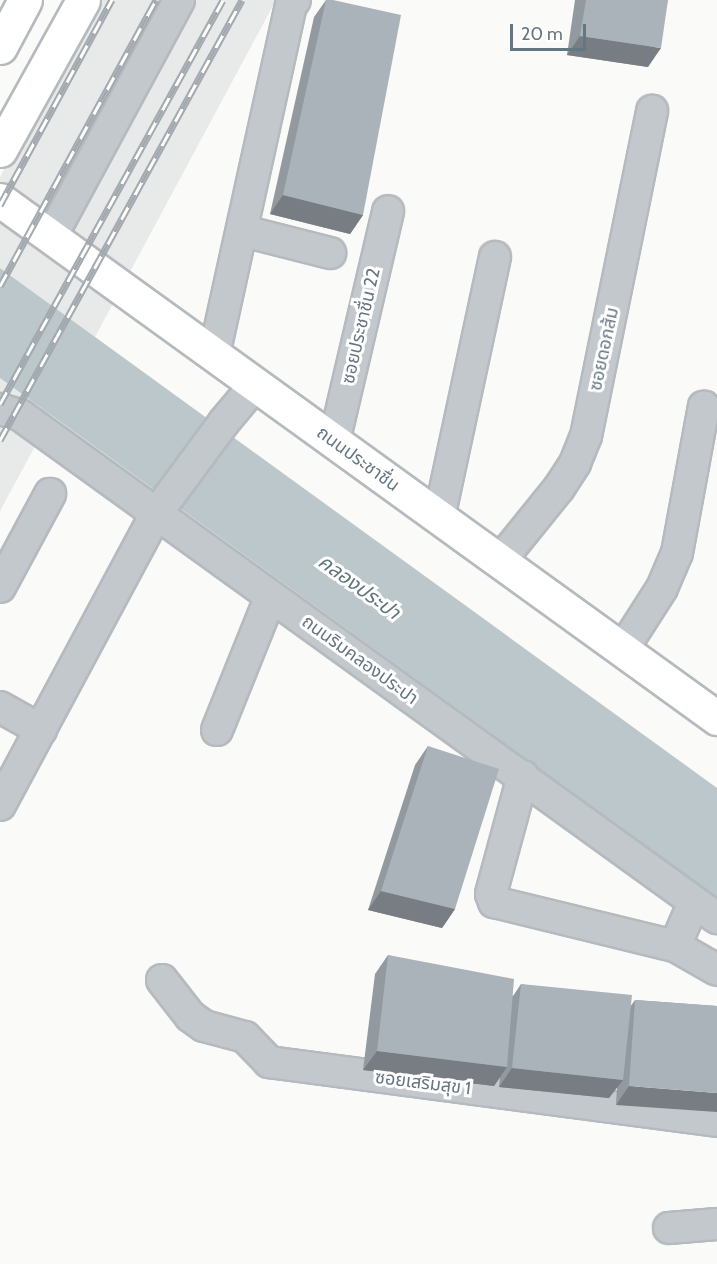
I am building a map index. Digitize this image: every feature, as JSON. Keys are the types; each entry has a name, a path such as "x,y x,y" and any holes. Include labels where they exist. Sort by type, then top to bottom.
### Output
{"main road":[{"path":"0,47 26,0"},
{"path":"0,150 83,0"},
{"name":"ถนนประชาชื่น","path":"0,200 623,650 713,707"}],"street":[{"path":"0,13 7,0"},
{"path":"51,237 179,0"},
{"path":"214,355 291,6 295,0"},
{"name":"ซอยดอกส้ม","path":"500,561 560,488 575,464 586,436 652,111"},
{"name":"ซอยประชาชื่น 22","path":"334,442 388,211"},
{"path":"243,231 330,253"},
{"path":"440,518 495,257"},
{"path":"0,805 160,507 255,385"},
{"path":"623,650 662,588 677,553 704,406"},
{"name":"ถนนริมคลองประปา","path":"0,409 20,415 160,507 271,596 523,776 705,910"},
{"path":"0,587 50,494"},
{"path":"217,730 271,596"},
{"path":"0,707 41,730"},
{"path":"523,776 490,894 494,902 675,946 717,970"},
{"path":"675,946 705,910"},
{"name":"ซอยเสริมสุข 1","path":"162,980 190,1016 204,1026 245,1036 269,1062 717,1121"},
{"path":"669,1228 717,1224"}],"shaded area":[{"path":"96,0 276,0 95,337 0,268 0,177"},
{"path":"0,378 52,415 0,511"}],"water":[{"name":"คลองประปา","path":"0,268 717,788 717,897 0,378"}],"building":[{"path":"326,0 401,15 363,215 283,195"},
{"path":"586,0 668,0 661,48 580,36"},
{"path":"428,746 499,769 455,909 381,891"},
{"path":"388,955 514,979 507,1067 377,1051"},
{"path":"521,984 632,995 623,1080 512,1068"},
{"path":"635,1000 717,1006 717,1093 629,1086"}],"railway":[{"path":"0,205 112,0"},
{"path":"0,286 156,0"},
{"path":"0,404 223,0"},
{"path":"0,440 242,0"}]}
